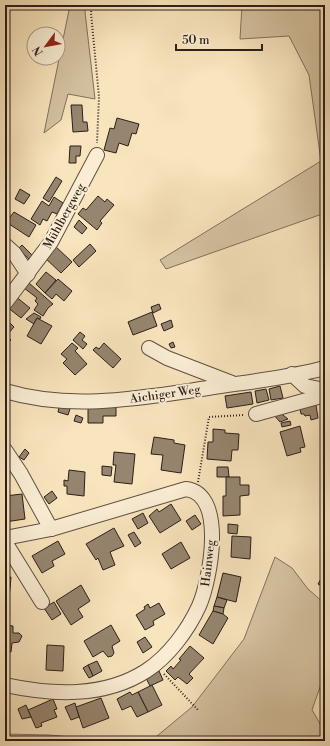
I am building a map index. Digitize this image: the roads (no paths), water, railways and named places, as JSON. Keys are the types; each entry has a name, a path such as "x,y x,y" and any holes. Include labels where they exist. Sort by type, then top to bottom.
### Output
{"street":[{"name":"Mühlbergweg","path":"5,303 51,242 96,155"},
{"path":"5,245 28,274"},
{"path":"149,348 181,364 235,384"},
{"name":"Aichiger Weg","path":"5,391 29,398 76,401 122,400 235,384 292,374 321,371"},
{"path":"292,374 305,386 325,390"},
{"path":"256,414 325,395"},
{"path":"5,450 21,474 51,530 5,538"},
{"name":"Hainweg","path":"5,685 52,693 82,692 104,688 134,678 155,664 168,652 191,620 205,590 212,547 212,528 208,509 195,490 186,489 51,530"},
{"path":"5,542 42,602"}]}
